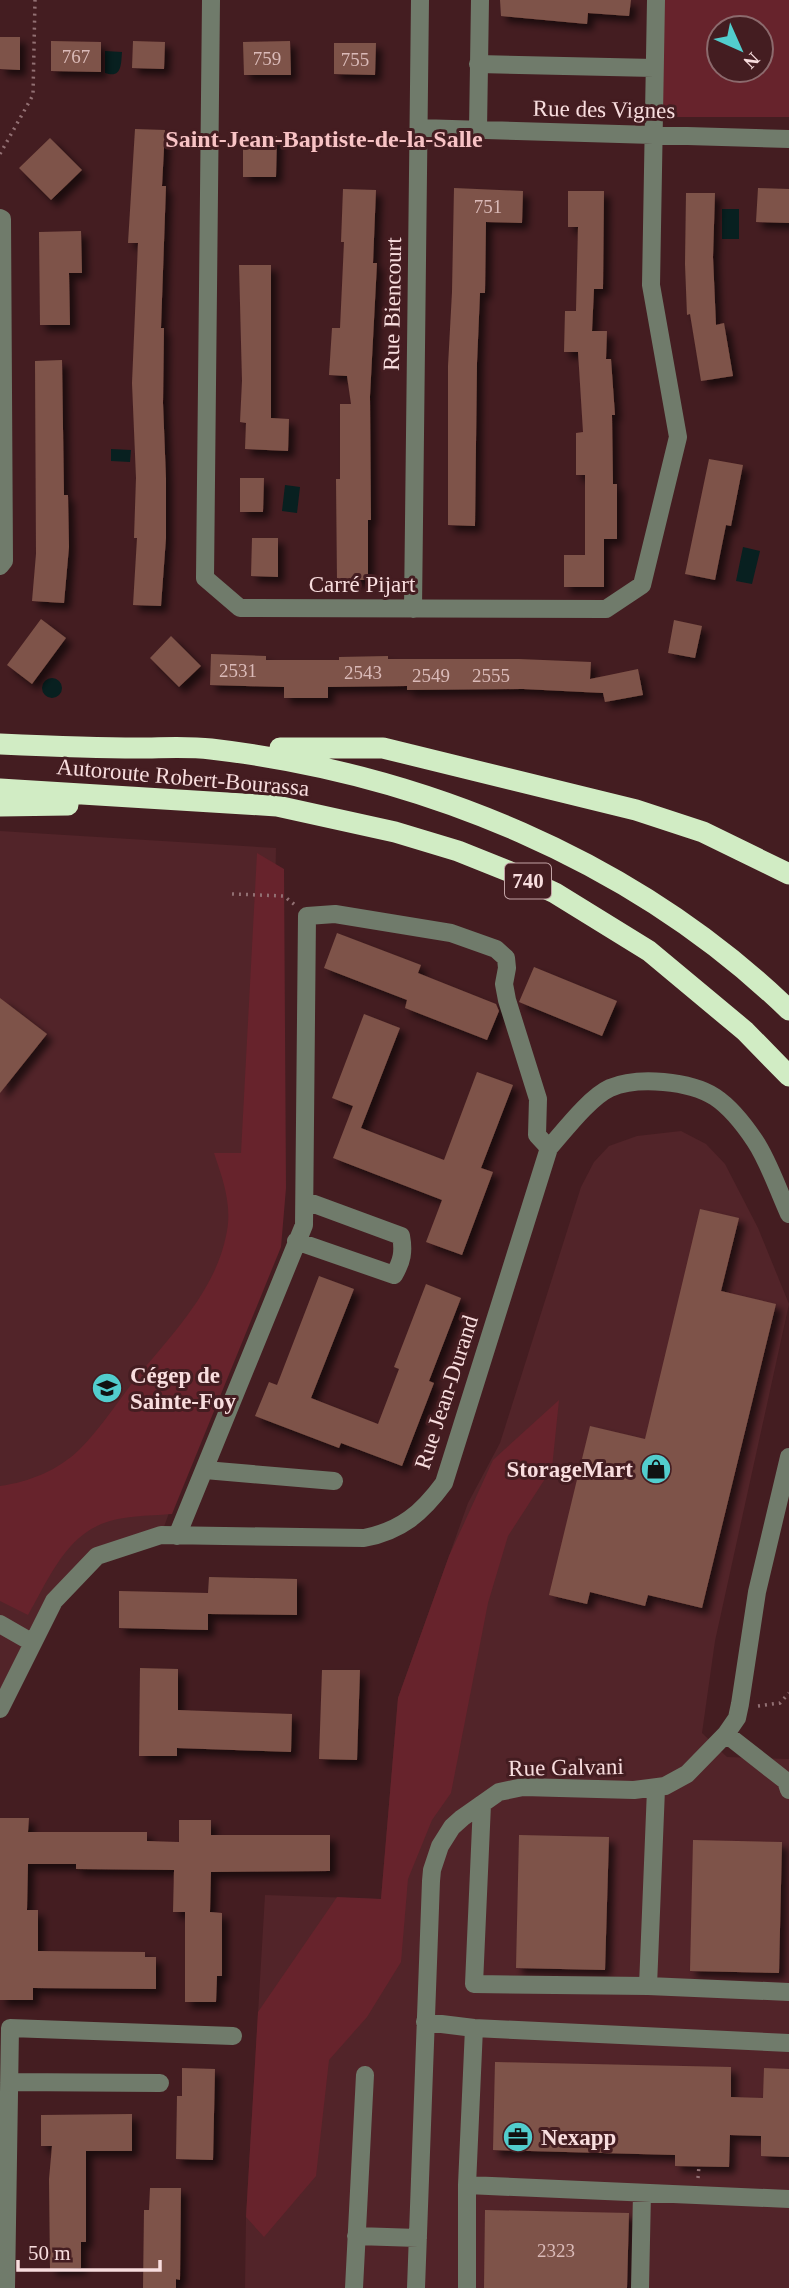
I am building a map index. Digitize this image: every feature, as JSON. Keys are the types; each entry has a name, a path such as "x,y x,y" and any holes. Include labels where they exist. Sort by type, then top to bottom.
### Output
{"highway":[{"name":"Autoroute Robert-Bourassa","path":"0,744 208,748 285,759 351,773 463,810 529,835 589,864 669,914 723,953 789,1010"},
{"path":"208,748 383,748 671,820 724,841 788,873"},
{"name":"Autoroute Robert-Bourassa","path":"0,789 277,806 395,832 458,851 555,893 649,950 745,1031 789,1076"},
{"path":"0,806 95,803 161,797"}],"street":[{"name":"Carré Pijart","path":"211,0 205,578 240,608 606,610 642,585 678,437 651,285 656,0"},
{"name":"Rue Biencourt","path":"413,609 420,0"},
{"path":"478,130 480,0"},
{"path":"478,64 653,68"},
{"name":"Rue des Vignes","path":"419,128 789,139"},
{"path":"0,218 4,561 0,566"},
{"path":"177,1536 304,1225 307,916 335,914 451,933 496,949 506,958 504,984 507,1000 538,1099 537,1135 549,1148"},
{"name":"Rue Jean-Durand","path":"0,1709 54,1601 97,1556 161,1535 364,1538 384,1534 427,1507 444,1483 549,1148 578,1114 610,1088 646,1081 681,1084 715,1097 741,1122 757,1143 789,1214"},
{"path":"296,1241 394,1275 401,1262 401,1236 306,1200"},
{"name":"Rue Galvani","path":"416,2288 432,1870 440,1846 452,1827 499,1792 523,1787 656,1788 673,1783 687,1774 726,1734 737,1718 757,1592 789,1457"},
{"path":"205,1470 334,1481"},
{"path":"0,1624 33,1643"},
{"path":"726,1734 786,1781 789,1790"},
{"path":"648,1986 656,1788"},
{"path":"482,1804 474,1984 648,1986 789,1992"},
{"path":"425,2022 474,2028 789,2043"},
{"path":"6,2288 9,2082 5,2063 10,2028 233,2036"},
{"path":"467,2288 467,2185 474,2028"},
{"path":"354,2288 365,2075"},
{"path":"9,2082 160,2083"},
{"path":"467,2185 789,2199"},
{"path":"640,2288 642,2193"},
{"path":"356,2236 418,2238"}],"path":[{"path":"0,154 33,95 35,0"},
{"path":"232,894 285,896"},
{"path":"740,1704 774,1706 785,1700 789,1693"}],"shaded area":[{"path":"661,0 789,0 789,117 659,117"},
{"name":"Cégep de Sainte-Foy","path":"0,831 276,848 268,1241 161,1535 97,1556 54,1601 0,1709"},
{"path":"257,853 284,869 286,1188 281,1247 172,1514 115,1520 85,1533 65,1553 28,1615 0,1601 0,1486 43,1474 80,1449 187,1316 211,1278 220,1257 228,1214 226,1193 214,1153 241,1153"},
{"path":"681,1131 706,1144 725,1164 758,1228 789,1304 715,1641 702,1733 727,1757 789,1759 789,2288 245,2288 246,2217 265,1895 381,1899 398,1698 468,1503 500,1443 581,1187 594,1162 609,1146 637,1136"},
{"path":"559,1400 552,1468 508,1536 488,1603 451,1793 432,1820 408,1879 401,1962 367,2017 329,2060 316,2176 264,2237 246,2217 258,2012 337,1897 381,1899 398,1698 449,1556 493,1460"}],"water":[{"path":"105,51 122,52 119,69 115,74 105,73"},
{"path":"722,209 739,209 739,239 722,239"},
{"path":"111,449 131,450 130,462 111,461"},
{"path":"285,485 300,487 297,513 282,511"},
{"path":"743,547 760,551 752,584 736,581"},
{"path":"48,678 56,678 62,688 56,698 48,698 42,692 42,684"}],"building":[{"path":"500,0 631,0 629,16 588,13 587,24 501,16"},
{"path":"0,37 20,37 20,70 0,69"},
{"path":"51,41 101,42 101,72 51,71"},
{"path":"133,41 165,42 164,69 132,68"},
{"path":"290,41 291,75 244,75 243,42"},
{"path":"334,43 376,43 375,75 334,74"},
{"path":"135,129 165,130 162,186 166,186 161,328 164,328 166,538 161,606 133,605 137,538 134,538 136,478 132,383 138,243 128,243"},
{"path":"243,136 277,136 276,177 243,177"},
{"path":"50,138 82,170 51,200 19,168"},
{"path":"454,188 523,191 522,223 486,222 485,293 480,293 477,363 475,526 448,525 448,366"},
{"path":"758,188 789,189 789,223 756,222"},
{"path":"343,189 376,190 373,263 377,263 370,396 371,520 368,520 368,580 337,580 336,479 340,479 340,404 351,404 347,376 329,375 332,328 340,328 344,242 341,242"},
{"path":"568,191 604,191 603,289 594,289 592,331 607,331 606,359 611,359 615,415 612,415 613,484 617,484 617,539 604,539 604,587 564,587 564,555 585,555 585,475 576,475 576,433 583,432 578,352 564,352 565,311 576,311 578,227 568,227"},
{"path":"686,193 715,193 713,257 716,325 724,323 733,376 701,381 690,314 687,315"},
{"path":"81,231 82,273 69,273 70,325 40,325 39,232"},
{"path":"239,265 271,265 271,418 289,419 288,451 245,449 246,423 240,422 242,381"},
{"path":"62,360 64,495 68,495 69,547 64,603 32,601 36,554 35,361"},
{"path":"709,459 743,465 731,526 726,525 715,580 685,574"},
{"path":"240,478 264,478 263,512 240,512"},
{"path":"252,538 278,538 278,577 251,576"},
{"path":"41,619 66,638 32,684 7,665"},
{"path":"674,620 702,626 695,658 668,653"},
{"path":"171,636 201,666 179,687 150,658"},
{"path":"211,654 266,656 266,660 339,660 339,657 388,656 388,659 591,662 590,679 638,669 643,695 605,702 603,693 523,689 407,690 407,686 328,687 328,698 284,698 284,687 210,685"},
{"path":"337,933 421,965 418,973 496,1004 499,1011 487,1040 405,1008 407,1000 324,968"},
{"path":"534,967 617,1001 602,1036 519,1002"},
{"path":"0,998 47,1034 0,1093"},
{"path":"364,1014 400,1028 361,1128 444,1160 477,1072 513,1085 481,1168 493,1172 462,1255 426,1242 442,1200 333,1158 353,1106 332,1098"},
{"path":"700,1209 739,1218 721,1291 776,1304 702,1608 648,1595 645,1606 590,1592 587,1604 549,1595 590,1426 645,1439"},
{"path":"319,1276 354,1289 311,1398 378,1424 399,1369 394,1367 426,1284 461,1298 429,1381 434,1383 402,1466 341,1443 339,1448 255,1416 269,1382 277,1385"},
{"path":"209,1577 297,1579 297,1615 208,1614 208,1630 119,1628 119,1591 208,1593"},
{"path":"140,1668 178,1669 178,1710 292,1714 291,1752 177,1748 177,1756 139,1756"},
{"path":"322,1670 360,1670 357,1760 319,1759"},
{"path":"0,1818 29,1818 28,1832 147,1832 147,1841 179,1842 179,1820 211,1820 211,1835 330,1835 330,1871 211,1872 210,1912 222,1913 222,1976 217,1976 216,2002 185,2002 185,1912 173,1912 174,1870 76,1869 76,1864 28,1864 27,1910 38,1910 38,1951 145,1952 145,1957 156,1957 156,1989 33,1988 33,2000 0,2000"},
{"path":"519,1835 609,1837 605,1970 516,1968"},
{"path":"693,1840 782,1842 779,1973 690,1971"},
{"path":"495,2062 731,2067 731,2097 763,2098 764,2068 789,2069 789,2157 761,2156 761,2136 730,2135 729,2167 675,2166 675,2155 493,2150"},
{"path":"182,2068 215,2069 213,2160 176,2159 177,2096 182,2096"},
{"path":"132,2114 132,2151 86,2151 86,2242 81,2242 81,2268 50,2269 49,2179 52,2146 41,2146 41,2115"},
{"path":"150,2188 181,2188 180,2280 176,2279 176,2288 143,2288 144,2210 149,2210"},
{"path":"485,2210 629,2213 627,2288 484,2288"}],"place":[{"name":"Cégep de Sainte-Foy","path":"107,1388"},
{"name":"StorageMart","path":"656,1469"},
{"name":"Nexapp","path":"518,2137"}],"district":[{"name":"Saint-Jean-Baptiste-de-la-Salle","path":"324,139"}]}
